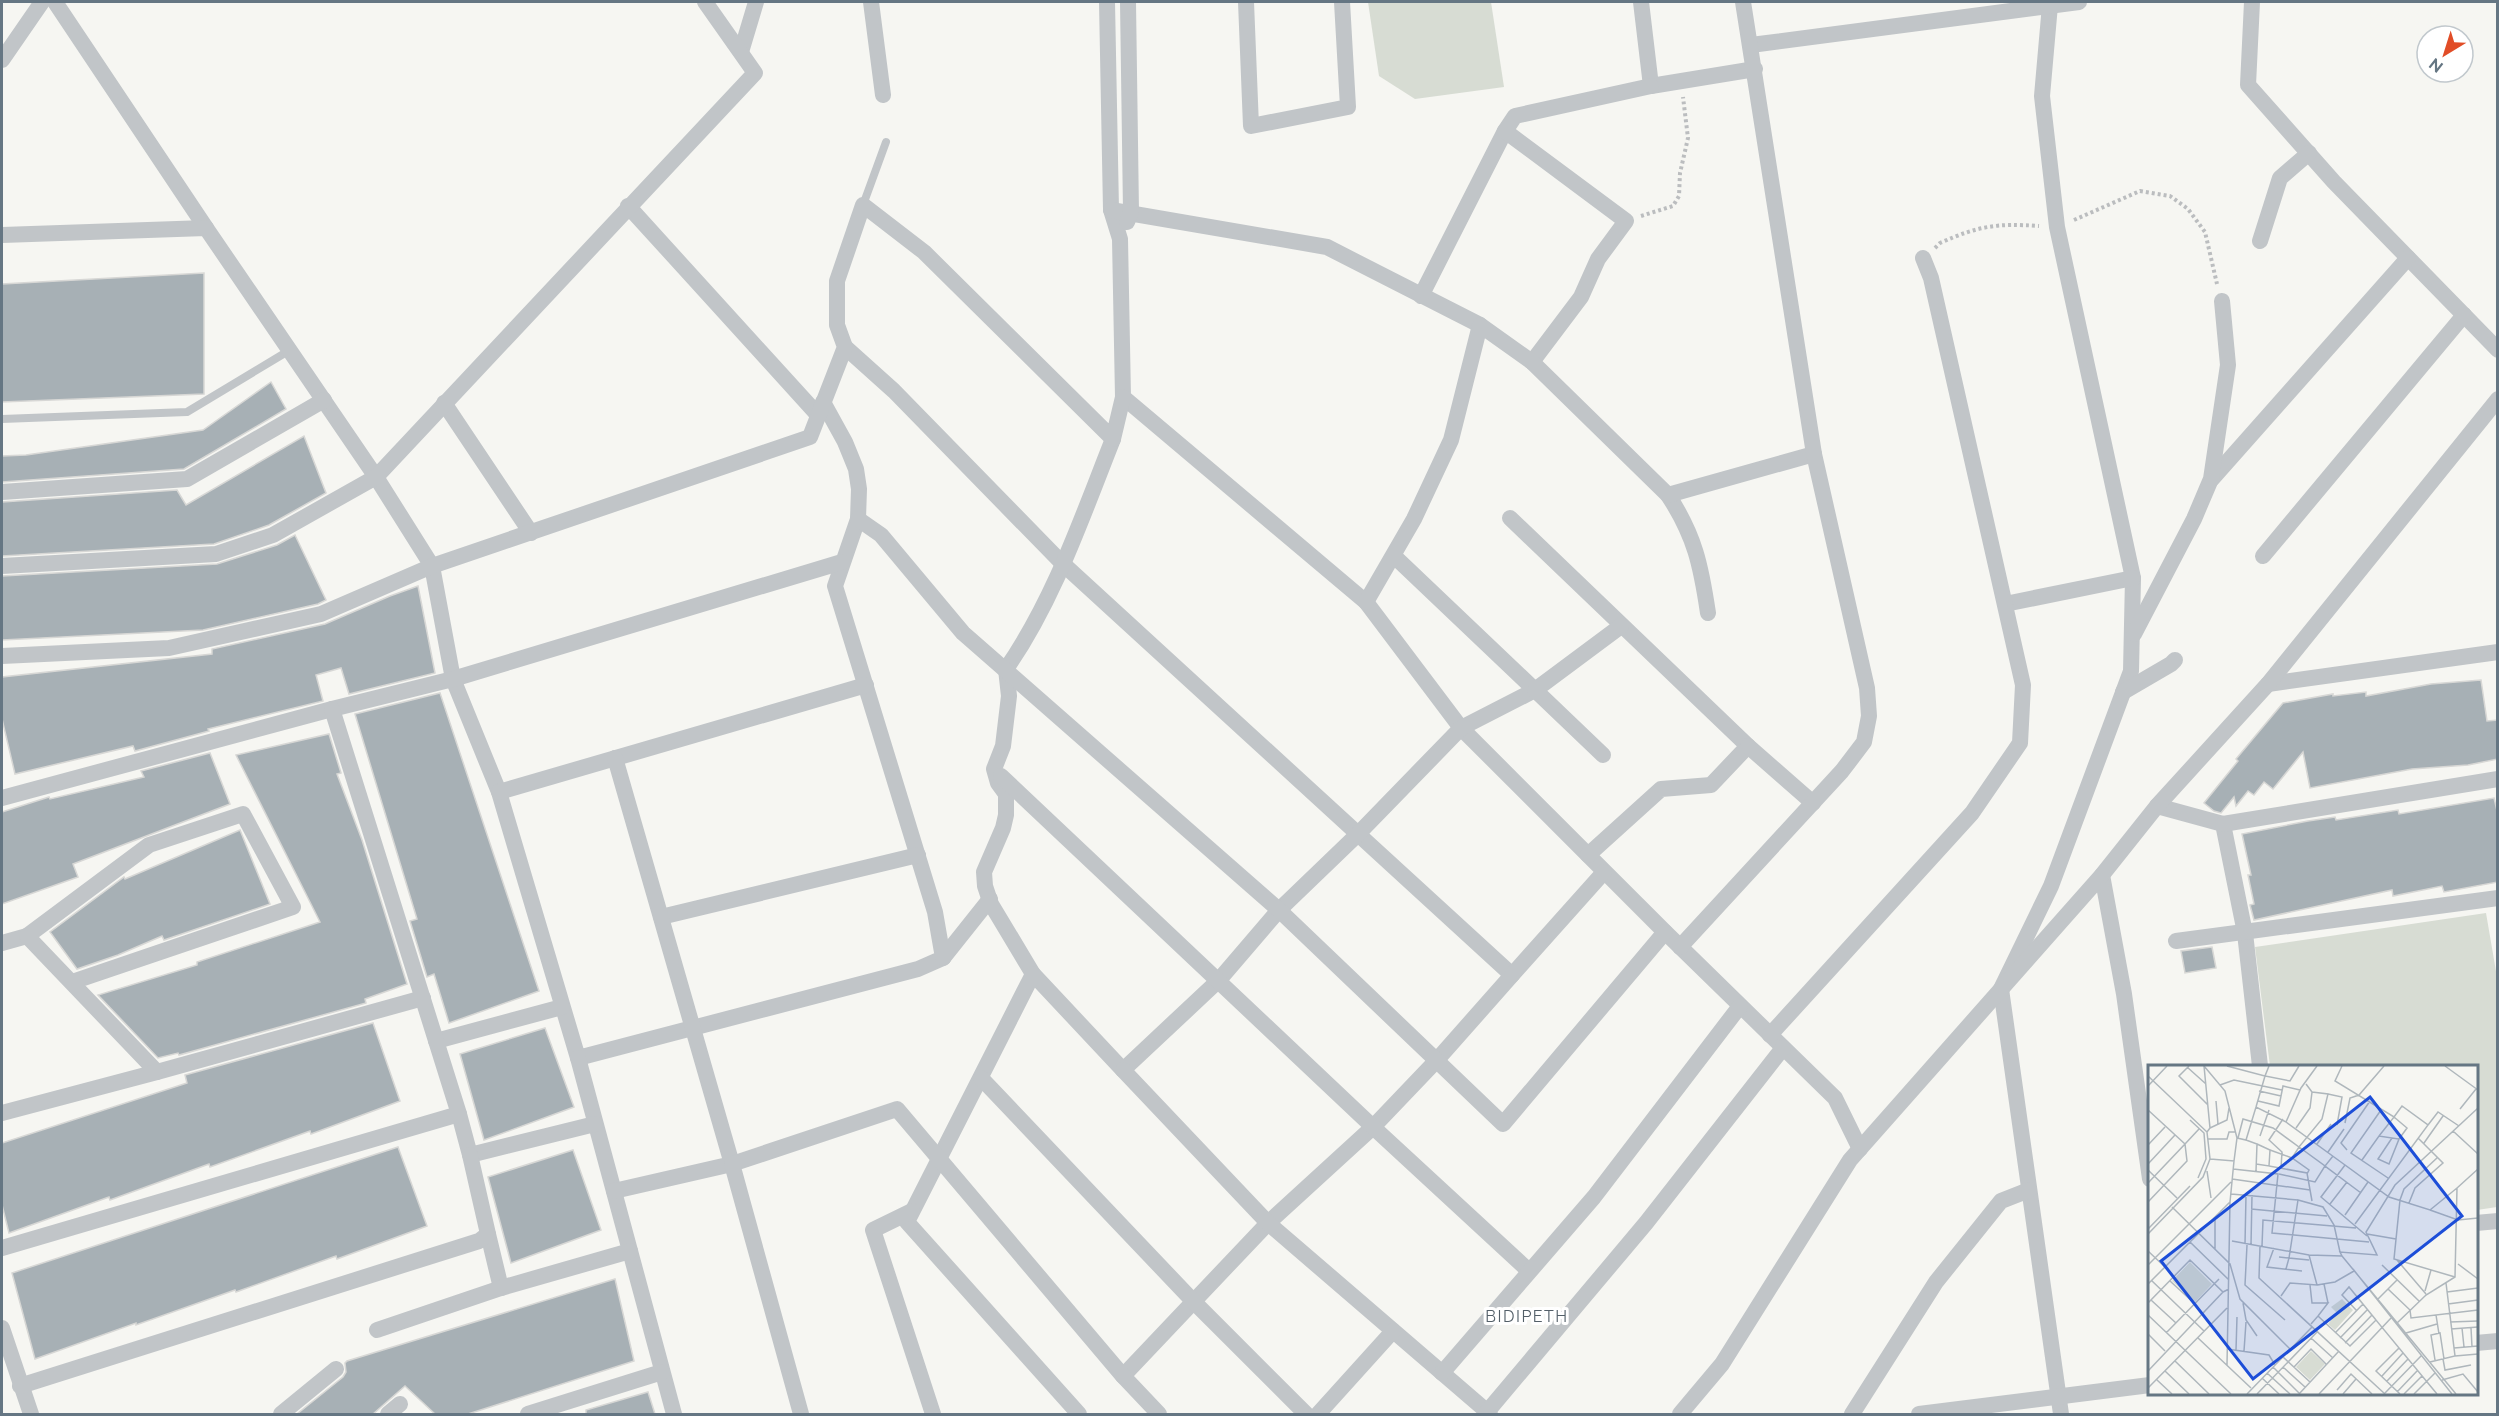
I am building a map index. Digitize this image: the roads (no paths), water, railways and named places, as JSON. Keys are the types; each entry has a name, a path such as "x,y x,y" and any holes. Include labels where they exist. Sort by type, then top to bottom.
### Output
{"street":[{"path":"2,60 42,2"},
{"path":"55,2 376,477 432,566 453,679 498,792 578,1058 674,1414"},
{"path":"2,566 216,554 273,535 376,477 755,73 705,2"},
{"path":"741,52 756,2"},
{"path":"871,2 883,95"},
{"path":"1107,2 1111,210 1120,239 1123,397 1113,439 1062,563 1041,610 1006,669 1008,705 1003,746 994,769 998,783 1006,794 1006,815 1003,828 984,872 990,899 1033,974 1268,1223 1442,1373 1480,1411 1646,1223 1783,1048"},
{"path":"1120,239 1131,212 1128,2"},
{"path":"1246,2 1251,126 1348,107 1342,2"},
{"path":"1641,2 1651,86"},
{"path":"1680,947 1813,803 1864,742 1869,716 1867,688 1859,649 1814,454 1743,2"},
{"path":"1751,45 2079,2"},
{"path":"2252,2 2248,85 2308,153 2498,350"},
{"path":"2050,5 2042,96 2057,228 2133,578 2131,671 2051,886 2001,990 2061,1414"},
{"path":"1421,296 1505,130 1515,116 1651,86 1755,69"},
{"path":"1505,130 1626,221 1598,259 1581,297 1532,362"},
{"path":"2260,241 2280,178 2308,153"},
{"path":"1113,439 924,252 863,205 837,281 837,325 845,346 894,391 1062,563 1512,975"},
{"path":"628,206 821,409 845,442 856,469 859,489 858,519 835,586 935,912 944,958"},
{"path":"1111,210 1327,247 1480,325 1532,362 1668,495 1685,521 1701,566 1708,613"},
{"path":"2,235 206,228"},
{"path":"1770,1035 1972,813 2020,743 2023,685 1931,278 1923,258"},
{"path":"2211,479 2408,258"},
{"path":"2132,638 2194,519 2211,479 2228,365 2222,301"},
{"path":"2263,556 2464,315"},
{"path":"1366,602 1394,556 1451,440 1480,325"},
{"path":"2,656 169,648 321,614 432,566 810,438 845,346"},
{"path":"1123,397 1366,602 1461,728 1835,1098 1860,1149"},
{"path":"1680,1414 1722,1364 1850,1161 2102,875 2157,806 2268,684 2498,399"},
{"path":"2,492 187,478 324,400"},
{"path":"444,403 531,532"},
{"path":"1668,495 1814,454"},
{"path":"1510,518 1748,746 1813,803"},
{"path":"858,519 881,535 963,633 1279,910 1503,1124 1665,932"},
{"path":"1394,556 1603,755"},
{"path":"2,798 332,709 453,679 842,562"},
{"path":"2005,604 2133,578"},
{"path":"1123,1070 1219,980 1279,910 1358,834 1461,728 1535,690 1621,626"},
{"path":"2268,684 2498,652"},
{"path":"2123,692 2172,664 2175,660"},
{"path":"498,792 866,685"},
{"path":"332,709 459,1114 501,1288"},
{"path":"1588,855 1661,789 1711,785 1748,746"},
{"path":"615,758 732,1164 801,1414"},
{"path":"994,769 1529,1271"},
{"path":"2157,806 2223,824 2498,779"},
{"path":"2,943 27,936 149,845 243,814 293,907 72,982"},
{"path":"2223,824 2245,933 2260,1065"},
{"path":"661,917 918,855"},
{"path":"1123,1376 1268,1223 1373,1127 1436,1061 1604,872"},
{"path":"2102,875 2124,994 2148,1165"},
{"path":"2175,941 2498,898"},
{"path":"578,1058 918,969 944,958 990,899"},
{"path":"27,936 157,1072"},
{"path":"1033,974 907,1222 1079,1414"},
{"path":"2,1113 423,998"},
{"path":"1442,1373 1594,1197 1740,1006"},
{"path":"436,1041 562,1007"},
{"path":"981,1078 1193,1301 1306,1414"},
{"path":"614,1191 732,1164 897,1109 1123,1376 1159,1414"},
{"path":"2,1248 459,1114"},
{"path":"470,1155 596,1124"},
{"path":"1852,1414 1936,1282 2001,1201 2029,1190"},
{"path":"912,1211 873,1230 933,1414"},
{"path":"2478,1223 2498,1221"},
{"path":"20,1386 479,1241 488,1234"},
{"path":"377,1330 501,1288 630,1251"},
{"path":"2,1328 31,1414"},
{"path":"1318,1414 1393,1331"},
{"path":"2478,1343 2498,1341"},
{"path":"281,1414 336,1369"},
{"path":"528,1414 662,1372"},
{"path":"1919,1414 2148,1385"},
{"path":"1055,1414 1067,1401"}],"lane":[{"path":"863,205 886,142"},
{"path":"2,419 187,412 290,350"}],"district":[{"name":"BIDIPETH","path":"1527,1316"}]}
